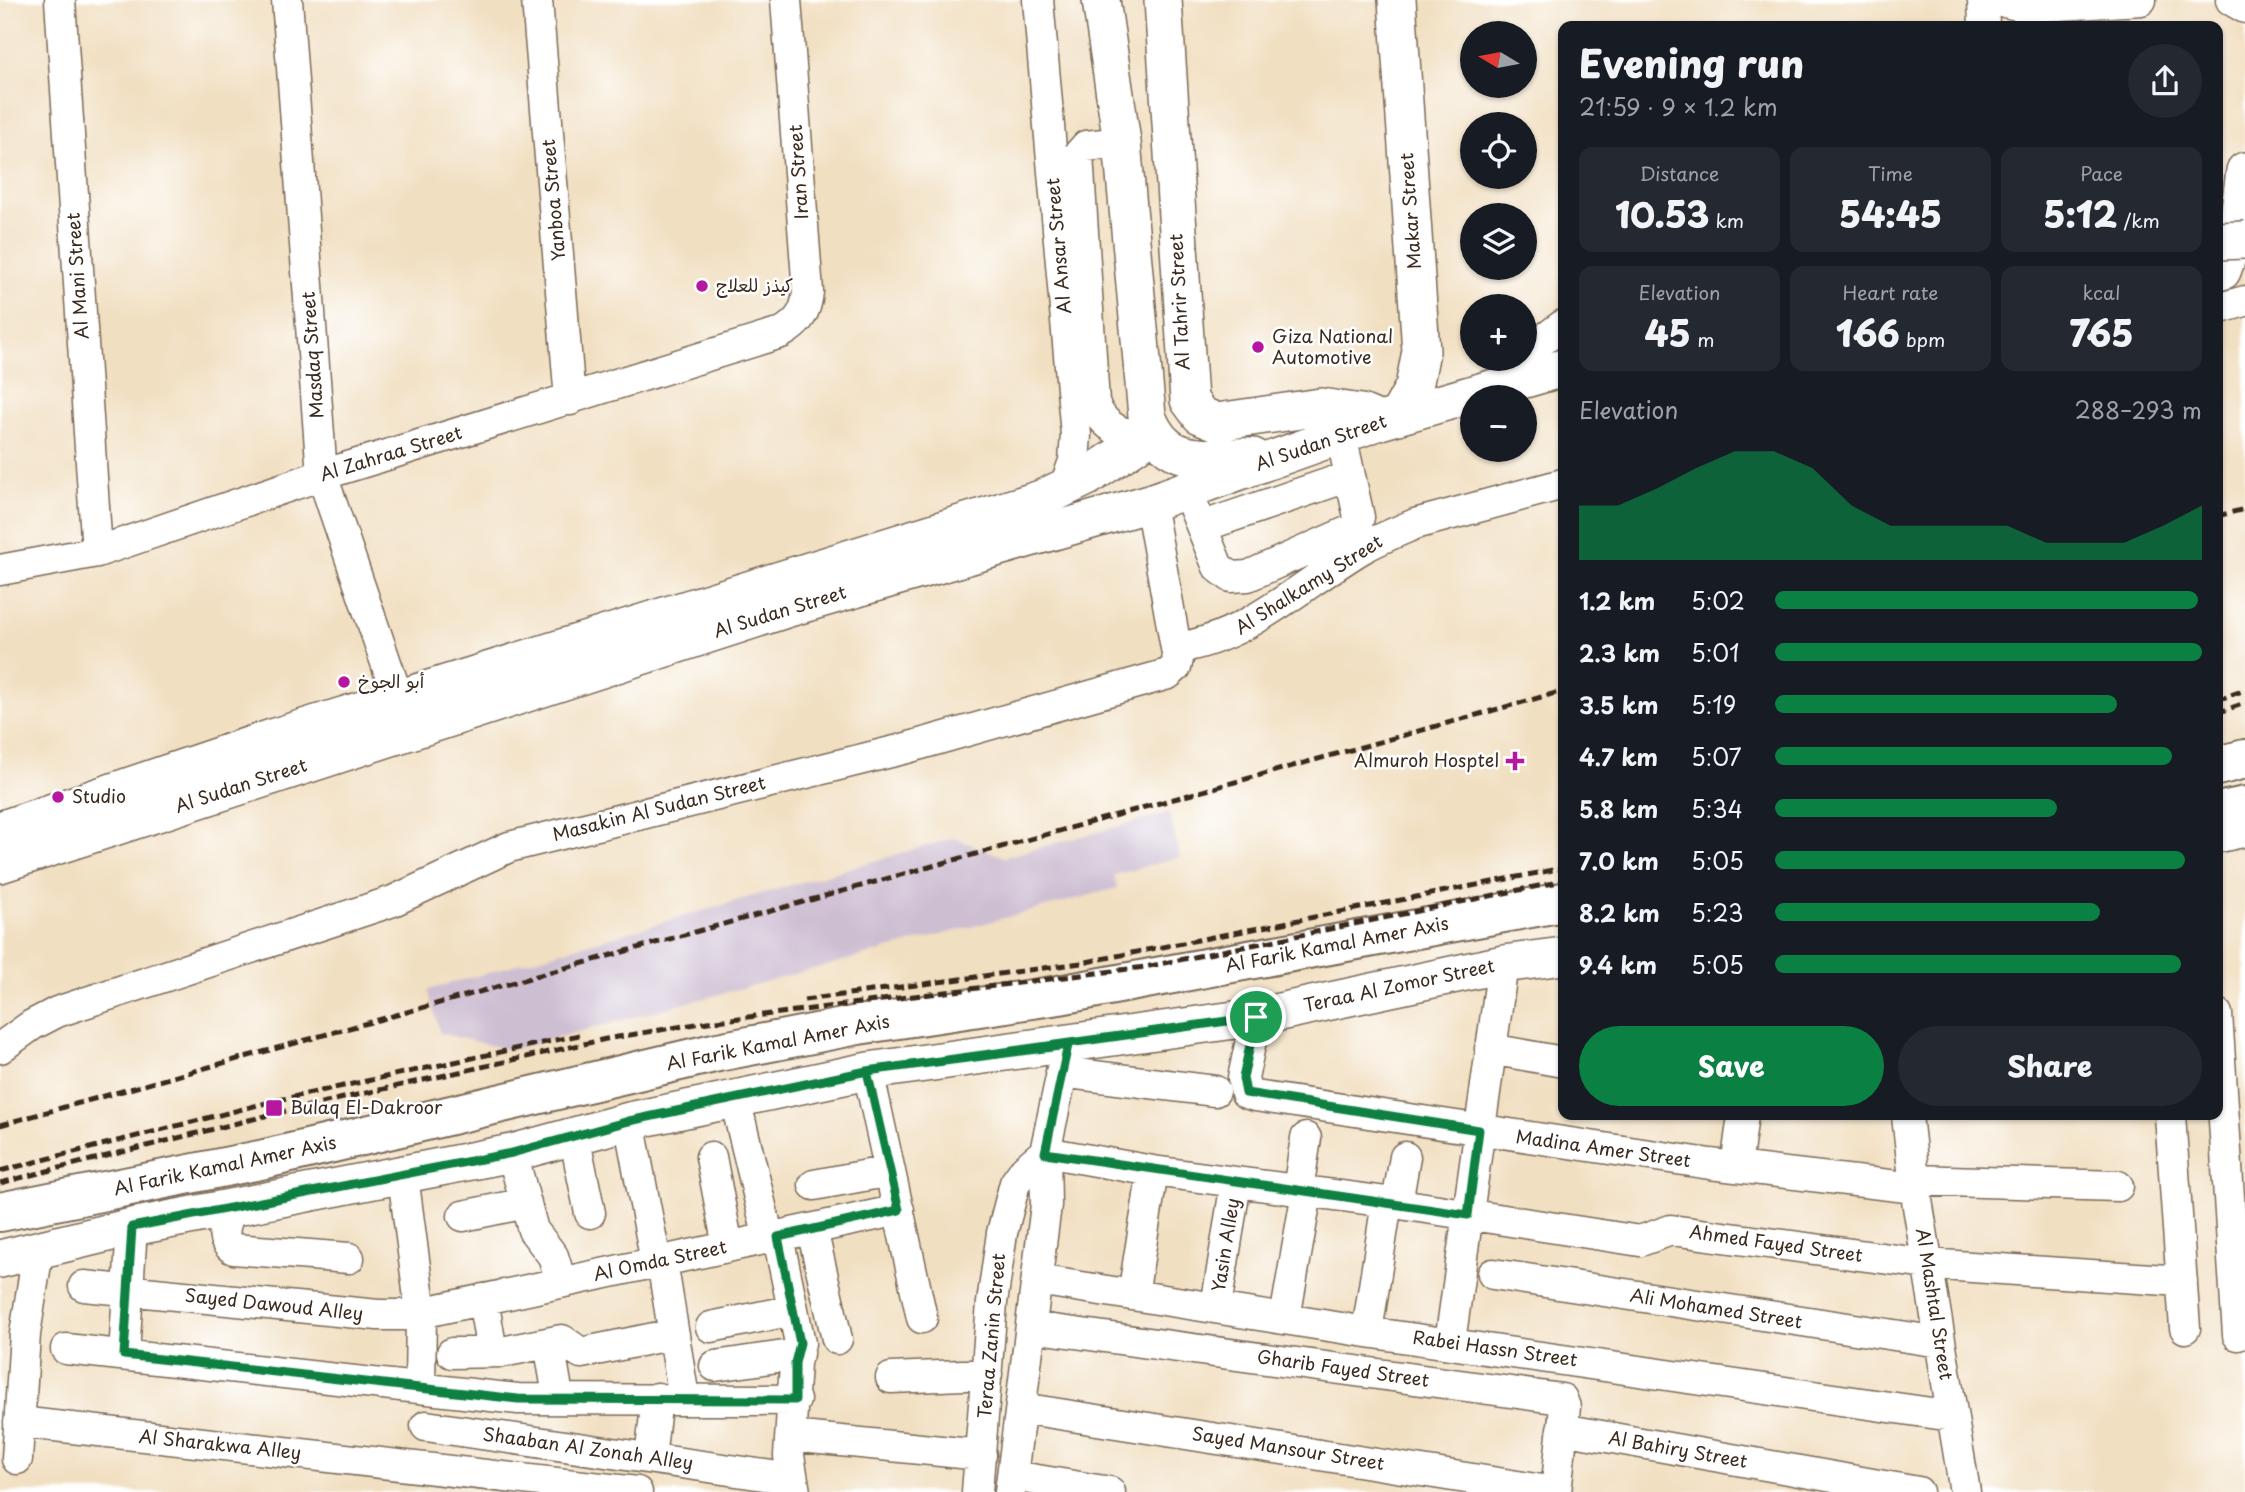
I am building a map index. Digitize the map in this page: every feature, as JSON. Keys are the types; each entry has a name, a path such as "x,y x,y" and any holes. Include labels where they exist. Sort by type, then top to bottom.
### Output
{"highway":[{"name":"Al Farik Kamal Amer Axis","path":"0,1212 265,1159 756,1045 858,1025 1059,995 1558,903"},
{"name":"Al Farik Kamal Amer Axis","path":"0,1228 282,1171 668,1085 864,1045 1076,1011 1558,922"}],"main road":[{"path":"1101,0 1122,142 1145,401 1153,433 1171,449 1194,457 1273,458"},
{"name":"Al Tahrir Street","path":"1163,0 1167,66 1182,174 1189,285 1186,391 1194,408 1253,437 1273,458"},
{"name":"Makar Street","path":"1389,419 1414,387 1420,351 1397,0"},
{"path":"1122,142 1153,110 1167,66"},
{"path":"2229,250 2245,171"},
{"path":"1537,364 1558,352"},
{"name":"Al Sudan Street","path":"0,864 789,608 1150,503 1521,371"},
{"path":"1218,421 1321,407 1389,419"},
{"name":"Al Sudan Street","path":"0,830 398,698 1063,489 1110,464 1153,433"},
{"name":"Teraa Al Zomor Street","path":"0,1259 132,1227 512,1153 629,1121 867,1071 1064,1058 1503,964 1558,957"}],"street":[{"name":"Al Mani Street","path":"60,0 96,552"},
{"name":"Masdaq Street","path":"287,0 322,475 398,698"},
{"name":"Yanboa Street","path":"537,0 570,400"},
{"name":"Iran Street","path":"781,333 802,317 808,292 786,0"},
{"name":"Al Ansar Street","path":"1038,0 1076,435 1074,461 1063,489"},
{"path":"1983,0 1984,21"},
{"path":"1996,0 2027,7 2141,0"},
{"path":"2231,0 2245,8"},
{"path":"1122,142 1086,146 1078,155 1094,402 1098,414 1115,429 1133,435 1153,433"},
{"path":"2223,307 2245,301"},
{"path":"1537,357 1558,331"},
{"name":"Al Zahraa Street","path":"0,570 96,552 322,475 781,333"},
{"path":"1187,491 1210,546 1231,577 1248,576 1351,533 1358,523 1341,435"},
{"name":"Al Shalkamy Street","path":"1177,648 1209,642 1237,630 1363,548 1415,524 1558,485"},
{"path":"1210,546 1354,493"},
{"path":"1150,503 1177,648"},
{"name":"Masakin Al Sudan Street","path":"0,1048 32,1025 57,1012 393,901 509,847 903,749 1168,674 1176,667 1177,648"},
{"path":"1450,1342 1503,964"},
{"name":"Madina Amer Street","path":"1256,1017 1243,1078 1246,1093 1736,1167 1914,1184 2118,1185"},
{"path":"1490,1049 1558,1061"},
{"path":"1064,1058 1215,1091"},
{"name":"Teraa Zanin Street","path":"1011,1484 1046,1194 1045,1153 1064,1058"},
{"path":"867,1071 922,1318"},
{"path":"736,1099 800,1343 795,1363 795,1400 789,1456 794,1485"},
{"path":"2223,1106 2238,1335"},
{"path":"1736,1167 1742,1120"},
{"name":"Al Mashtal Street","path":"1908,1120 1914,1184 1965,1492"},
{"path":"2170,1120 2185,1328"},
{"path":"629,1121 674,1334 671,1398 650,1458"},
{"path":"574,1135 590,1213"},
{"path":"1285,1318 1303,1191 1306,1138"},
{"path":"512,1153 533,1230 553,1256 561,1282"},
{"name":"Teraa Zanin Street","path":"977,1492 992,1303 1010,1199 1025,1169 1045,1153"},
{"name":"Ahmed Fayed Street","path":"1045,1153 1640,1241 1671,1230 1927,1264 2182,1281"},
{"path":"711,1157 727,1247"},
{"path":"1367,1332 1392,1203 1405,1157"},
{"path":"814,1185 890,1171"},
{"path":"1133,1295 1153,1171"},
{"path":"403,1176 421,1313 426,1388 426,1426 421,1467"},
{"name":"Yasin Alley","path":"1216,1307 1236,1182"},
{"path":"463,1216 526,1203"},
{"path":"231,1208 224,1239 233,1249 349,1258"},
{"name":"Al Omda Street","path":"421,1313 899,1210"},
{"path":"124,1355 132,1227"},
{"path":"812,1229 837,1339"},
{"path":"17,1459 25,1334 38,1251"},
{"name":"Ali Mohamed Street","path":"1493,1274 1940,1342"},
{"name":"Rabei Hassn Street","path":"1037,1280 1367,1332 1952,1416"},
{"name":"Sayed Dawoud Alley","path":"84,1286 387,1316 421,1313"},
{"path":"483,1299 492,1352"},
{"path":"711,1327 793,1310"},
{"name":"Gharib Fayed Street","path":"1031,1327 1559,1398 1564,1404 1555,1492"},
{"path":"452,1353 492,1352 565,1340 574,1351 581,1353 674,1334"},
{"path":"549,1343 556,1384"},
{"path":"66,1349 538,1400 795,1400"},
{"path":"715,1366 798,1354"},
{"path":"891,1378 986,1374"},
{"name":"Sayed Mansour Street","path":"1021,1408 1555,1492"},
{"name":"Al Sharakwa Alley","path":"19,1422 638,1492"},
{"name":"Shaaban Al Zonah Alley","path":"426,1426 650,1458 794,1485"},
{"name":"Al Bahiry Street","path":"1562,1429 1918,1492"},
{"path":"791,1436 981,1455"},
{"path":"1011,1484 1110,1492"}],"shaded area":[{"path":"1169,813 1180,857 1114,875 1117,888 510,1050 440,1033 428,990 954,838 1004,857"}],"railway":[{"path":"2223,514 2245,509"},
{"path":"2223,698 2245,690"},
{"path":"0,1125 1558,692"},
{"path":"2223,711 2245,703"},
{"path":"804,1000 1081,963 1558,869"},
{"path":"0,1183 277,1113 606,1039 708,1022 1145,967 1558,882"},
{"path":"0,1171 274,1101 579,1035"}],"place":[{"name":"كيذز للعلاج","path":"702,286"},
{"name":"Giza National Automotive","path":"1258,347"},
{"name":"أبو الجوخ","path":"344,682"},
{"name":"Almuroh Hosptel","path":"1515,761"},
{"name":"Studio","path":"58,797"},
{"name":"Bulaq El-Dakroor","path":"274,1108"}],"route":[{"path":"1256,1017 867,1071 629,1121 512,1153 132,1227 124,1355 518,1399 795,1400 795,1363 800,1343 778,1237 899,1210 867,1071 1068,1045 1045,1153 1153,1171 1468,1215 1479,1130 1246,1093 1243,1078 1256,1017"}]}
